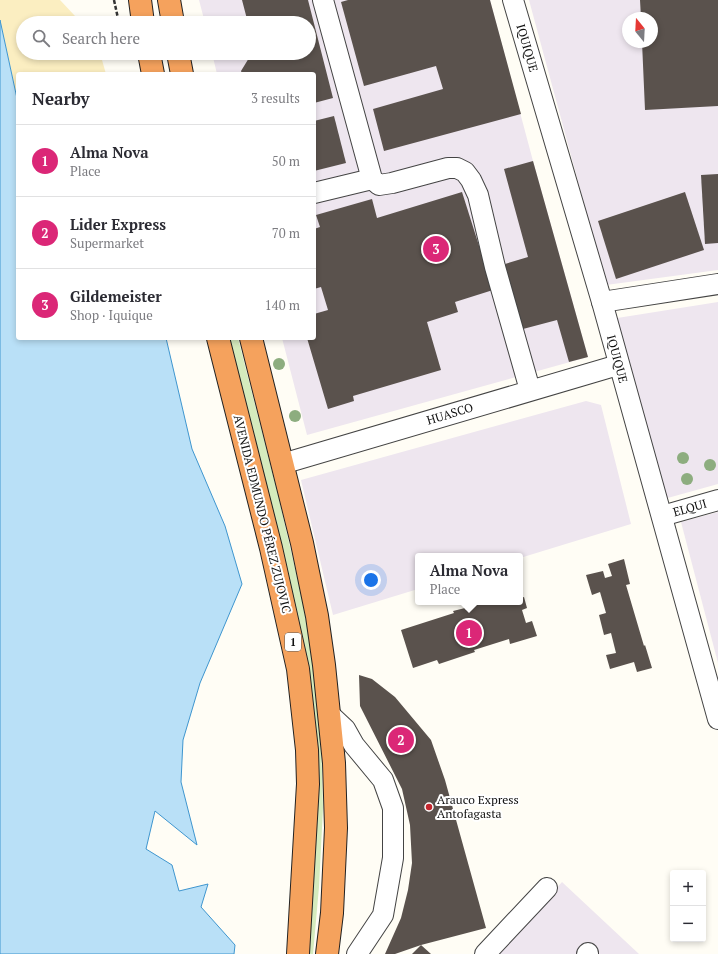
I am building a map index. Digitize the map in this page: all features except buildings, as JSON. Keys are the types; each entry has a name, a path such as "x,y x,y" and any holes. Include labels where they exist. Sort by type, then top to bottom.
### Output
{"highway":[{"path":"140,0 142,16"},
{"path":"169,0 172,16"},
{"path":"150,60 153,72"},
{"path":"179,60 182,72"},
{"name":"AVENIDA EDMUNDO PÉREZ ZUJOVIC","path":"219,340 271,548 298,669 307,750 308,784 298,954"},
{"path":"252,340 302,543 317,616 324,666 334,763 336,828 332,914 327,954"}],"street":[{"path":"323,0 372,179 379,185 448,168 457,168 465,172 471,180 478,195 495,267 530,390"},
{"name":"IQUIQUE","path":"513,0 602,302 618,365 662,516 718,719"},
{"path":"316,193 372,179"},
{"path":"602,302 718,284"},
{"path":"259,370 261,340"},
{"name":"HUASCO","path":"282,464 618,365"},
{"name":"ELQUI","path":"662,516 718,500"},
{"path":"329,714 345,729 354,745 383,780 393,808 393,858 383,915 357,954"},
{"path":"485,954 547,888"}],"path":[{"path":"114,0 117,16"}],"shaded area":[{"path":"199,0 490,0 588,357 307,435 283,340 316,340 316,72 217,72 214,60 316,60 316,16 203,16"},
{"path":"529,0 718,0 718,270 606,285"},
{"path":"718,302 718,484 664,499 611,319"},
{"path":"586,401 601,405 631,524 523,557 523,553 415,553 415,590 333,615 301,480"},
{"path":"718,512 718,663 681,522"},
{"path":"562,882 639,954 498,954"}],"green space":[{"path":"225,340 239,340 278,495 301,594 313,659 321,739 323,808 319,887 313,954 304,954 313,802"}],"sand":[{"path":"0,0 60,0 75,16 16,16 16,60 102,60 105,72 16,72 16,94 0,20"}],"water":[{"path":"0,20 16,94 16,340 166,340 192,449 225,526 242,584 200,683 183,740 181,782 197,845 155,811 146,849 172,865 179,891 208,884 201,907 235,945 234,954 0,954"}],"place":[{"name":"Gildemeister","path":"436,249"},
{"name":"Alma Nova","path":"469,633"},
{"name":"Lider Express","path":"401,740"},
{"name":"Arauco Express Antofagasta","path":"429,807"}]}
